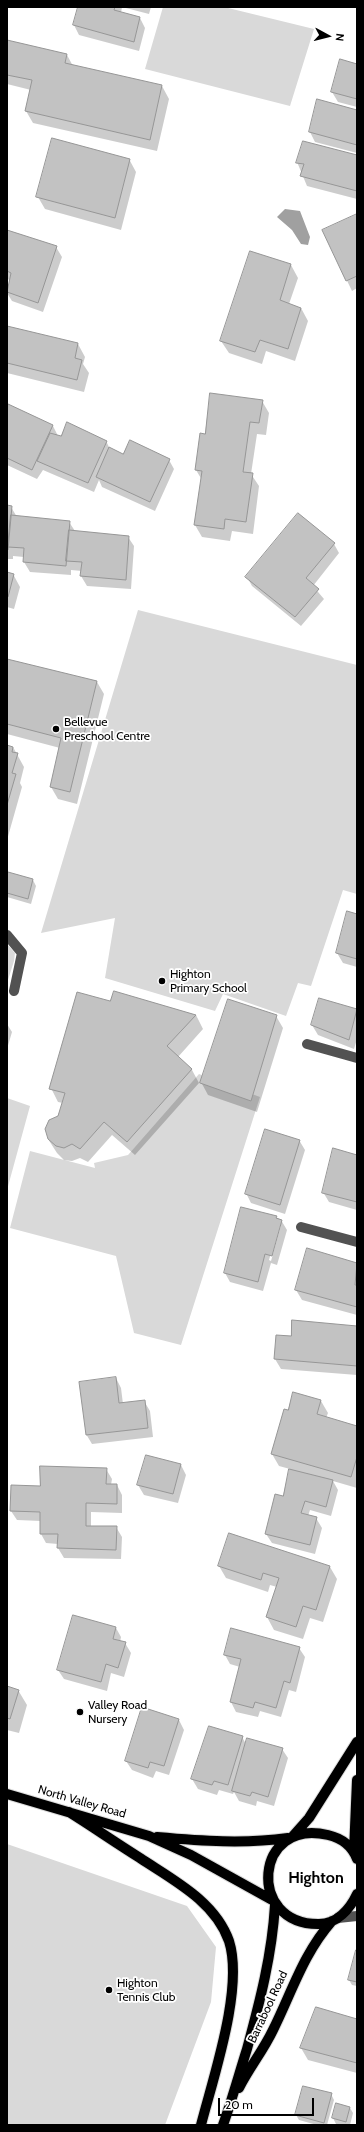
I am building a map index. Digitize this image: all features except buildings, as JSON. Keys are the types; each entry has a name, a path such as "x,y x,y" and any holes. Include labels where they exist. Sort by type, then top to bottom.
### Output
{"main road":[{"path":"291,1837 308,1818 357,1742"},
{"path":"356,1856 357,1780"},
{"name":"North Valley Road","path":"7,1794 149,1836 190,1855 274,1902 300,1921 315,1924 335,1920"},
{"path":"69,1812 196,1896 219,1922 226,1935 232,1959 230,2002 220,2051 201,2125"},
{"name":"North Valley Road","path":"149,1836 220,1842 262,1841 311,1833 331,1836 343,1841 356,1856"},
{"name":"Barrabool Road","path":"224,2125 266,1974 272,1938 274,1902 268,1884 270,1864 278,1848 291,1837"},
{"name":"Barrabool Road","path":"230,2106 273,2031 302,1963 319,1936 347,1910 357,1894"}],"street":[{"path":"7,935 22,953 14,991"},
{"path":"307,1044 357,1058"},
{"path":"301,1227 357,1242"},
{"path":"335,1920 357,1916"}],"shaded area":[{"path":"163,7 224,7 314,29 290,106 145,69"},
{"path":"285,209 300,211 310,237 308,245 301,244 292,230 277,217"},
{"path":"138,610 357,665 357,894 343,890 311,986 298,983 286,1016 223,994 215,1011 105,978 115,918 41,933"},
{"path":"7,944 15,953 7,983"},
{"path":"199,1074 260,1097 181,1345 134,1333 116,1256 10,1228 30,1151 95,1168 94,1163 128,1155"},
{"path":"7,1098 30,1106 7,1190"},
{"name":"Highton Tennis Club","path":"7,1844 187,1906 216,1947 211,2002 165,2125 7,2125"}],"place":[{"name":"Bellevue Preschool Centre","path":"56,729"},
{"name":"Highton Primary School","path":"162,981"},
{"name":"Valley Road Nursery","path":"80,1712"},
{"name":"Highton Tennis Club","path":"109,1990"}],"district":[{"name":"Highton","path":"316,1878"}]}
